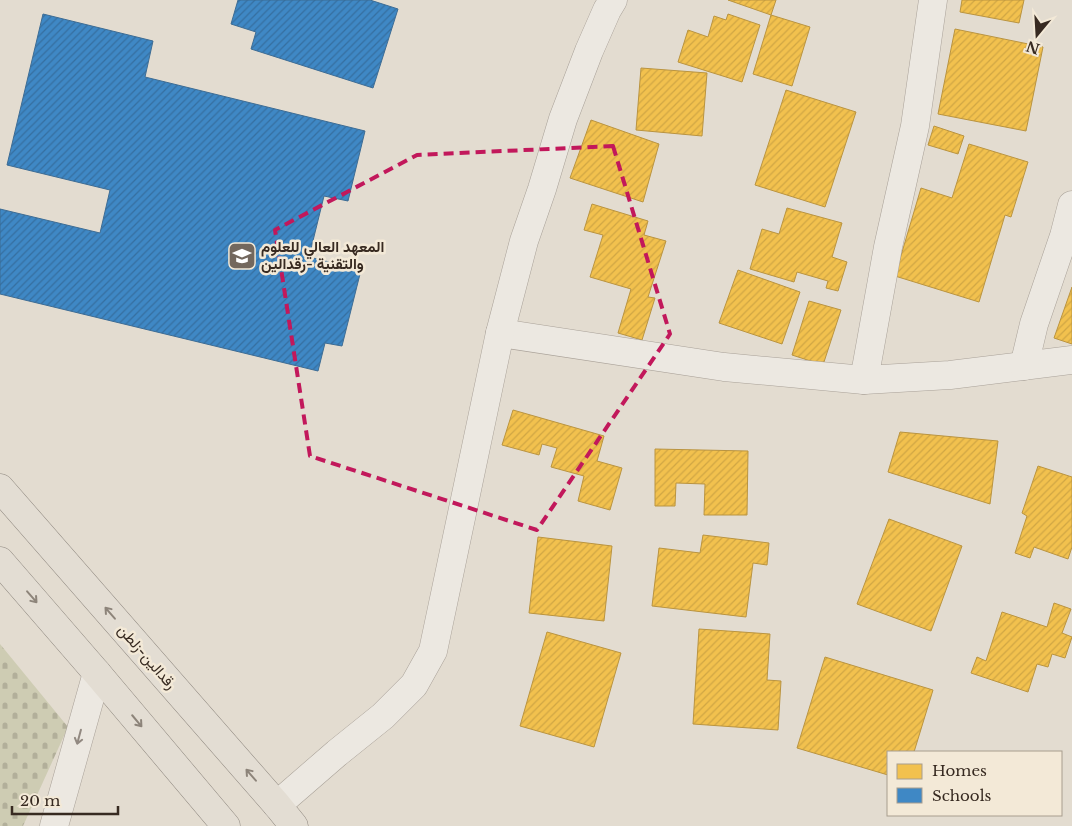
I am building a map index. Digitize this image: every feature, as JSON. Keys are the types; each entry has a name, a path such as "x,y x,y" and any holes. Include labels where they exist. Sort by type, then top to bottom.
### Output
{"main road":[{"name":"رقدالين-زلطن","path":"0,488 294,826"},
{"path":"0,560 226,826"}],"street":[{"path":"277,805 389,710 414,685 433,651 500,333 524,241 563,119 589,50 613,0"},
{"path":"864,380 888,247 915,126 934,0"},
{"path":"1024,366 1034,324 1064,236 1072,206"},
{"path":"500,333 724,367 864,380 950,375 1072,360"},
{"path":"54,826 97,673"}],"highlighted area":[{"path":"613,146 670,334 537,530 310,456 275,230 417,155"}],"green space":[{"path":"0,644 68,727 23,826 0,826"}],"building: Homes":[{"path":"728,0 776,0 771,15"},
{"path":"962,0 1024,0 1019,23 960,12"},
{"path":"728,14 760,25 742,82 678,62 688,30 708,37 714,16 726,20"},
{"path":"771,15 810,27 792,86 753,74"},
{"path":"955,29 1043,47 1026,131 938,114"},
{"path":"641,68 707,73 702,136 636,130"},
{"path":"786,90 856,112 825,207 755,185"},
{"path":"591,120 659,144 643,202 570,178"},
{"path":"934,126 964,136 958,154 928,145"},
{"path":"969,144 1028,162 1011,217 1005,215 979,302 895,276 921,188 952,198"},
{"path":"592,204 648,221 644,235 666,241 648,297 655,298 642,340 618,333 631,289 590,277 603,235 584,230"},
{"path":"787,208 842,223 832,257 847,262 838,291 826,288 828,281 797,272 794,282 750,269 762,229 779,234"},
{"path":"738,270 800,292 782,344 719,323"},
{"path":"1072,287 1072,344 1054,338"},
{"path":"809,301 841,310 823,365 792,355"},
{"path":"513,410 604,436 597,461 622,468 610,510 578,501 584,476 551,467 557,448 542,444 539,455 502,445"},
{"path":"900,432 998,441 990,504 888,472"},
{"path":"655,449 748,451 747,515 704,515 705,484 676,483 675,506 655,506"},
{"path":"1038,466 1072,477 1072,547 1068,559 1034,547 1030,558 1015,553 1027,516 1022,513"},
{"path":"889,519 962,546 931,631 857,604"},
{"path":"703,535 769,543 767,565 753,563 746,617 652,606 659,548 700,553"},
{"path":"538,537 612,546 604,621 529,613"},
{"path":"1054,603 1071,609 1062,633 1072,637 1065,658 1052,654 1048,667 1037,664 1028,692 971,673 977,657 986,661 1002,612 1047,627"},
{"path":"699,629 770,634 767,680 781,681 778,730 693,724"},
{"path":"547,632 621,653 594,747 520,726"},
{"path":"825,657 933,690 914,751 887,751 887,775 797,748"}],"building: Schools":[{"path":"238,0 370,0 398,9 373,88 251,49 256,32 231,24"},
{"path":"43,14 153,41 145,77 365,131 348,201 324,196 309,257 361,270 342,346 325,343 318,371 0,294 0,209 100,233 110,190 7,165"}],"place":[{"name":"المعهد العالي للعلوم والتقنية -رقدالين","path":"242,256"}]}
